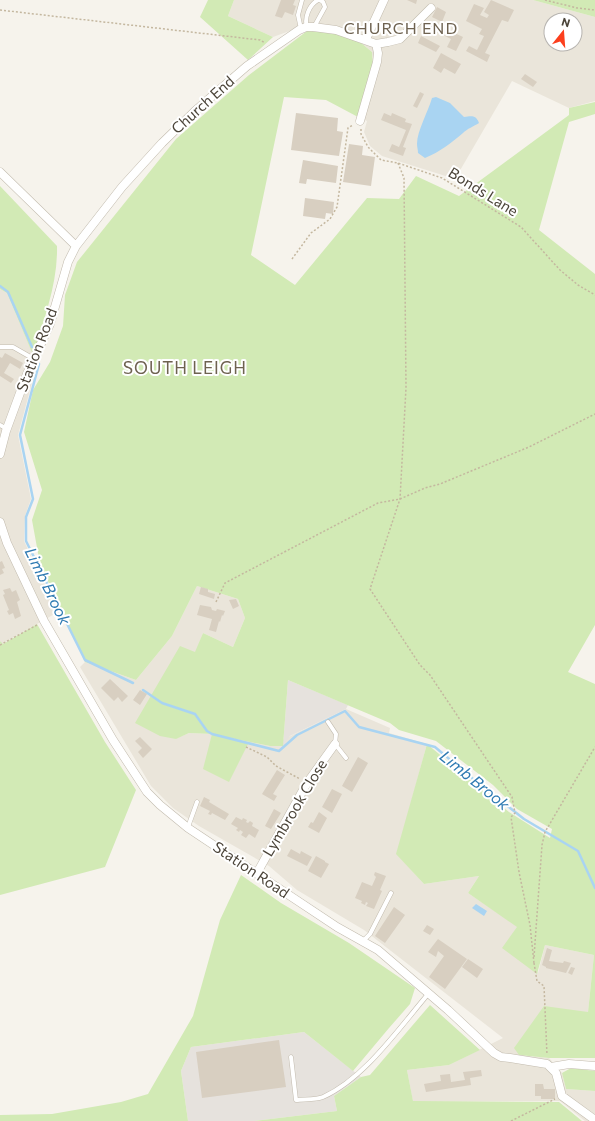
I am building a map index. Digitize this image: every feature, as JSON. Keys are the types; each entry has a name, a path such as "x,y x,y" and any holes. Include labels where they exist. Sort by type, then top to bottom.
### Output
{"street":[{"path":"366,39 384,0"},
{"path":"308,28 336,30 366,39 376,44 400,39 431,8"},
{"name":"Church End","path":"76,246 122,187 162,143 195,111 247,66 273,48 308,28"},
{"path":"360,121 377,62 378,53 376,44"},
{"path":"0,172 76,246"},
{"name":"Station Road","path":"0,454 3,427 50,324 68,262 76,246"},
{"name":"Station Road","path":"0,522 7,543 44,621 113,740 147,792 160,805 188,828 257,873 288,896 337,927 378,950 494,1053 501,1057 549,1066 569,1064 595,1066"},
{"name":"Lymbrook Close","path":"257,873 307,783 335,744"},
{"path":"549,1066 556,1073 562,1096 595,1120"}],"lane":[{"path":"302,0 298,15 308,28"},
{"path":"319,0 323,2 325,7 308,28 306,22 309,10 314,2 319,0"},
{"path":"0,347 13,347 34,359"},
{"path":"328,722 336,734 335,744 346,758"},
{"path":"188,828 197,802"},
{"path":"363,942 370,934 391,893"},
{"path":"291,1057 296,1100 322,1097 353,1078 371,1061 429,994"}],"path":[{"path":"545,0 578,8 595,10"},
{"path":"0,10 260,40 273,48"},
{"path":"292,259 311,233 330,219 337,207 348,128 360,121"},
{"name":"Bonds Lane","path":"360,121 361,134 368,147 381,160 398,163 442,178 521,227 560,270 578,285 595,296"},
{"path":"398,163 404,178 406,274 406,388 400,499 370,589 420,665 430,675 512,797 515,813 511,817 519,872 530,925 537,981 544,986 549,1066"},
{"path":"216,602 225,583 378,503 400,499 529,448 595,414"},
{"path":"0,645 44,621"},
{"path":"246,747 267,757 276,766 307,783"},
{"path":"534,963 542,845 545,832 595,747"},
{"path":"511,1121 562,1096"}],"shaded area":[{"path":"234,0 533,0 577,12 543,12 543,52 583,52 583,14 595,17 595,101 569,108 512,81 455,179 382,156 370,146 364,132 367,121 358,117 373,68 372,52 360,42 335,33 295,29 273,37 228,16"},
{"path":"0,289 7,293 37,364 18,435 31,499 25,516 24,541 58,612 2,644 0,641"},
{"path":"197,586 238,599 245,618 233,647 203,633 196,652 175,739 189,733 212,734 270,746 346,709 390,728 389,733 427,744 397,854 424,884 479,876 468,893 518,927 538,973 545,945 594,955 588,1012 519,1055 549,1058 562,1073 566,1089 595,1091 595,1121 585,1121 560,1101 413,1102 407,1070 449,1065 503,1038 364,930 297,890 269,866 199,826 173,808 151,786 80,667 85,662 136,680 172,636"},
{"path":"288,680 348,705 346,709 290,736 283,746"},
{"path":"304,1032 361,1077 334,1096 337,1111 254,1121 188,1121 181,1071 191,1047"}],"green space":[{"path":"208,0 234,0 228,16 273,37 248,60 200,17"},
{"path":"533,0 595,0 595,17 583,14 583,12 577,12"},
{"path":"307,31 335,33 360,42 372,52 373,68 358,117 326,100 284,97 251,255 295,285 367,198 399,199 416,176 459,196 569,115 569,108 595,102 595,114 569,122 539,230 595,274 595,625 568,672 595,684 595,1058 549,1058 519,1055 514,1048 544,1006 588,1012 594,955 545,945 537,974 502,948 517,927 468,893 479,876 424,884 396,854 427,744 509,812 550,838 552,829 517,809 493,785 436,741 399,730 390,723 288,680 283,746 270,746 221,736 248,744 229,782 203,769 212,734 189,733 176,739 160,736 135,723 180,646 195,652 203,633 233,647 245,618 238,599 197,586 172,636 136,680 85,662 40,564 32,520 42,490 24,432 33,390 50,362 63,326 65,295 77,262 176,139 249,75"},
{"path":"0,186 57,246 57,260 53,287 33,355 7,293 0,289"},
{"path":"37,624 105,742 136,790 105,867 0,895 0,641 3,644"},
{"path":"241,875 281,903 349,943 415,988 410,1004 353,1071 304,1032 191,1047 181,1071 188,1121 0,1121 0,1115 52,1114 121,1102 148,1094 193,1016 220,920"},
{"path":"430,1005 480,1050 449,1065 407,1070 413,1101 559,1102 582,1121 254,1121 337,1111 334,1096 361,1077 370,1075"},
{"path":"571,1068 595,1071 595,1091 566,1089 562,1073"}],"water":[{"path":"436,97 450,103 464,117 475,117 479,123 466,130 450,144 425,158 418,153 417,139 432,98"},
{"path":"476,904 487,911 484,916 472,908"}],"building":[{"path":"281,0 295,0 293,5 296,6 293,15 285,12 282,18 275,16"},
{"path":"407,0 417,0 416,4"},
{"path":"491,0 514,10 508,22 502,20 485,53 490,55 487,62 466,51 469,46 477,50 484,36 479,34 482,29 466,21 474,4 484,8 480,15 487,18 489,15 484,12"},
{"path":"437,7 446,12 442,22 432,17"},
{"path":"429,21 463,37 456,51 447,47 451,39 426,27"},
{"path":"421,36 440,46 436,52 418,43"},
{"path":"441,53 461,64 455,74 444,68 441,73 433,68"},
{"path":"525,74 537,82 533,87 521,79"},
{"path":"420,92 424,94 417,108 413,106"},
{"path":"296,113 338,118 337,131 343,132 339,156 291,150"},
{"path":"384,113 391,116 392,113 406,119 405,122 412,124 403,147 406,148 403,156 389,151 392,144 399,147 406,130 381,120"},
{"path":"349,144 363,146 362,155 375,157 371,186 343,182"},
{"path":"303,160 338,166 336,183 307,179 306,184 299,183"},
{"path":"305,198 334,202 333,214 326,213 325,219 303,216"},
{"path":"5,353 23,363 20,369 10,363 4,373 14,379 11,383 0,376 0,357 2,358"},
{"path":"2,561 5,568 2,569 4,573 0,575 0,562"},
{"path":"201,587 208,589 208,592 215,594 214,599 199,594"},
{"path":"10,588 12,592 16,590 20,600 17,602 21,616 15,619 13,613 9,615 7,611 9,610 3,595 5,594 3,590"},
{"path":"236,599 239,606 233,609 229,600"},
{"path":"200,605 211,607 212,610 216,611 217,609 225,611 220,622 219,621 216,632 209,630 212,619 197,615"},
{"path":"110,679 128,696 122,702 118,697 114,701 101,688"},
{"path":"140,690 147,694 140,705 133,700"},
{"path":"140,737 152,749 143,758 138,752 142,748 135,741"},
{"path":"358,757 368,763 352,792 342,786"},
{"path":"277,770 285,775 273,794 277,796 274,801 262,794"},
{"path":"332,789 342,794 332,813 322,807"},
{"path":"204,797 210,800 209,802 229,814 225,820 212,813 211,815 208,814 210,811 200,806"},
{"path":"274,809 281,813 271,829 265,826"},
{"path":"319,812 327,818 319,833 308,827 311,822 313,823"},
{"path":"236,817 242,820 243,818 247,820 246,822 248,823 250,821 253,823 252,826 259,830 255,838 249,834 246,838 241,835 243,832 236,830 238,828 231,824"},
{"path":"291,849 300,854 301,851 312,857 307,866 287,856"},
{"path":"316,856 329,864 321,878 308,871"},
{"path":"375,872 386,876 380,890 382,891 374,909 366,906 368,903 366,902 365,905 361,903 362,901 355,898 362,882 372,886 376,877 374,875"},
{"path":"394,907 405,915 385,943 375,936"},
{"path":"427,925 434,929 430,935 423,931"},
{"path":"438,939 467,959 445,989 429,977 444,956 438,951 436,957 428,952"},
{"path":"547,948 552,950 549,961 563,963 564,961 571,963 566,973 546,968 542,965"},
{"path":"468,959 483,969 477,978 462,967"},
{"path":"571,967 575,968 572,975 568,973"},
{"path":"279,1040 286,1087 202,1098 196,1052"},
{"path":"481,1070 482,1076 470,1078 471,1085 426,1092 424,1084 441,1081 440,1075 450,1074 451,1082 465,1080 463,1072"},
{"path":"535,1084 543,1084 544,1089 555,1089 555,1099 541,1099 541,1096 535,1096"}],"waterway":[{"name":"Limb Brook","path":"0,286 8,292 32,347"},
{"name":"Limb Brook","path":"39,364 20,435 33,499 26,517 26,541 85,660 133,683"},
{"name":"Limb Brook","path":"143,690 162,703 195,714 207,731 212,734 279,751 297,735 345,711 359,727 435,747 524,819 578,851 595,888"}],"district":[{"name":"CHURCH END","path":"401,28"},
{"name":"SOUTH LEIGH","path":"185,368"}]}
